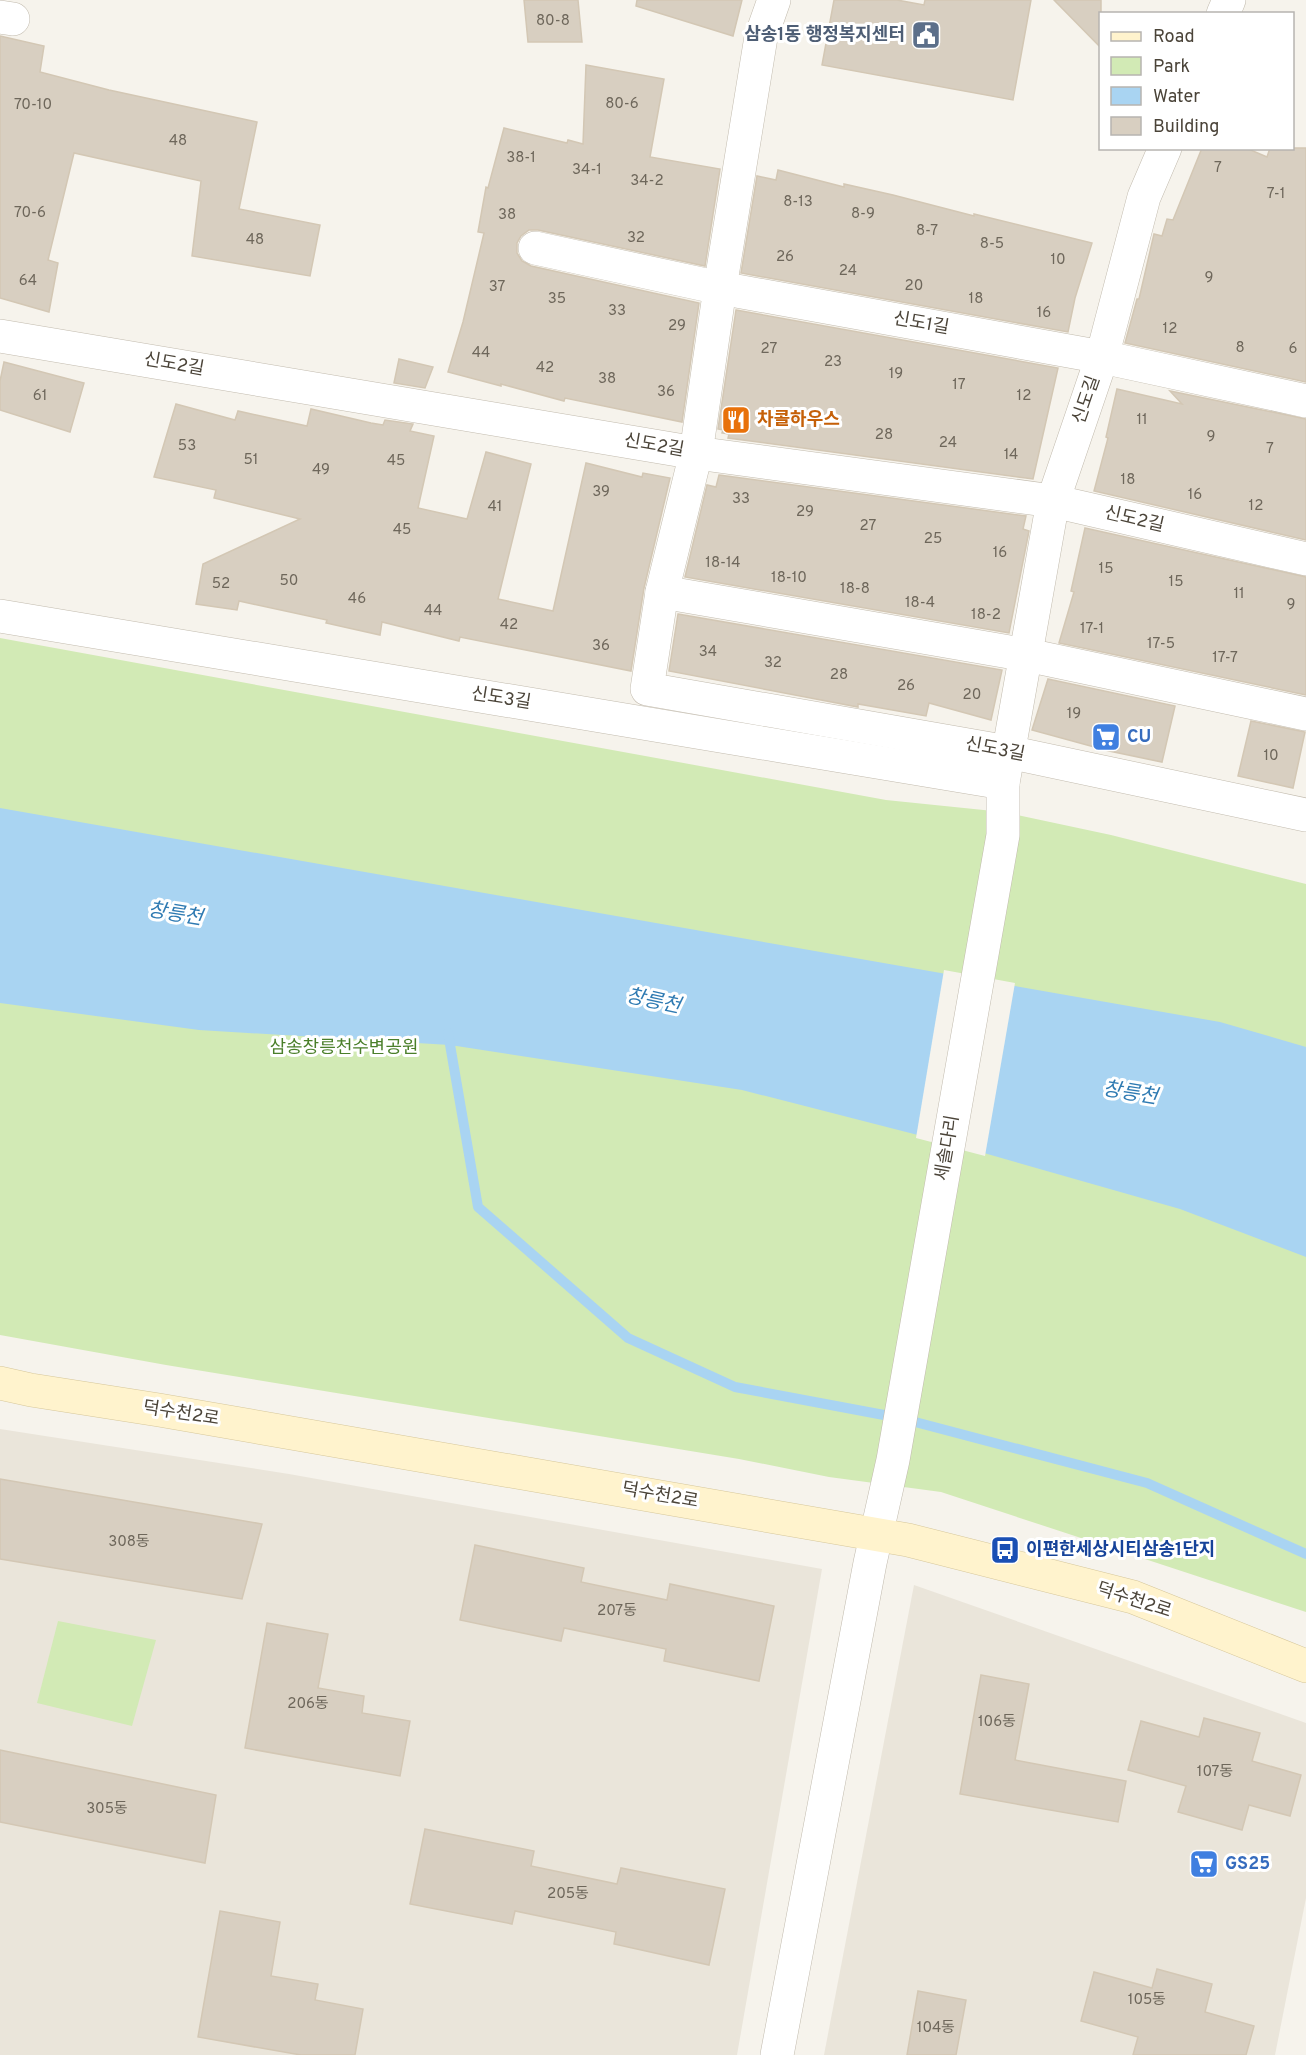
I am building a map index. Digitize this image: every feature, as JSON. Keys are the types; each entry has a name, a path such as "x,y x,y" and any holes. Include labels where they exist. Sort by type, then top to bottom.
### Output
{"street":[{"path":"774,0 761,36 696,453 663,592 1027,655 1306,714"},
{"name":"신도길","path":"1003,836 1005,767 1053,501 1102,357 1144,197 1164,150"},
{"name":"신도1길","path":"535,248 720,288 1102,357 1306,401"},
{"name":"신도2길","path":"0,336 696,453 1053,501 1306,559"},
{"name":"신도3길","path":"663,592 647,689 1005,767"},
{"name":"신도3길","path":"0,616 1005,767 1306,815"},
{"name":"세솔다리","path":"777,2055 893,1460 1003,836"},
{"name":"덕수천2로","path":"0,1383 877,1533 1133,1597 1306,1666"}],"shaded area":[{"path":"0,1429 289,1474 822,1569 737,2055 0,2055"},
{"path":"914,1585 1306,1723 1306,1898 1275,2055 824,2055"}],"green space":[{"name":"삼송창릉천수변공원","path":"0,638 886,800 1003,812 1111,835 1306,884 1306,1612 941,1492 829,1477 739,1459 166,1365 0,1335"},
{"path":"58,1621 156,1640 132,1726 37,1703"}],"water":[{"name":"창릉천","path":"0,808 1220,1022 1306,1047 1306,1257 1180,1209 949,1143 742,1090 450,1045 199,1030 0,1003"}],"pier":[{"path":"944,970 1015,983 985,1156 916,1138"}],"building":[{"path":"524,0 578,0 582,42 528,42"},
{"path":"637,0 742,0 733,36 636,6"},
{"name":"삼송1동 행정복지센터","path":"834,0 897,0 924,5 925,0 1031,0 1013,100 822,65"},
{"path":"1054,0 1101,0 1099,46"},
{"path":"0,36 44,46 40,72 109,90 257,122 239,209 320,225 310,276 192,256 201,181 74,153 48,260 58,263 49,312 0,298"},
{"path":"586,65 664,79 650,157 720,169 705,266 538,230 529,230 521,236 517,243 517,253 522,261 531,266 699,303 682,422 565,398 564,401 448,372 463,322 484,233 478,232 486,187 488,188 504,128 567,143 568,140 583,144"},
{"path":"1306,148 1306,382 1125,343 1137,299 1139,299 1154,234 1162,236 1167,219 1173,220 1201,150 1251,150 1267,157 1269,150"},
{"path":"778,170 1092,243 1075,298 1068,332 741,273 757,176 776,180"},
{"path":"736,310 1058,368 1033,479 728,438 729,434 722,433 723,430 718,429"},
{"path":"399,359 433,367 425,388 394,383"},
{"path":"4,362 84,383 70,432 0,410 0,381"},
{"path":"1117,389 1182,404 1170,391 1306,419 1306,540 1094,491 1108,438 1106,437"},
{"path":"176,404 235,420 238,411 307,426 311,409 383,425 385,420 413,424 410,431 434,436 418,508 467,519 486,452 531,464 498,599 553,611 586,463 642,477 643,473 670,478 644,588 631,671 460,637 459,641 382,622 380,635 326,623 327,620 239,601 237,610 196,604 203,564 300,519 214,498 216,490 154,477"},
{"path":"719,475 1026,516 1023,529 1029,531 1009,633 685,577 707,485 716,487"},
{"path":"1085,528 1306,577 1306,695 1059,643 1074,592 1071,591"},
{"path":"678,614 1002,670 991,720 929,703 926,716 858,704 858,707 669,671"},
{"path":"1048,679 1175,706 1162,762 1109,751 1032,730"},
{"path":"1251,721 1305,732 1293,788 1238,776"},
{"path":"0,1479 262,1524 242,1599 0,1559"},
{"path":"475,1545 584,1568 581,1582 667,1600 670,1584 774,1606 759,1681 664,1661 666,1649 564,1628 561,1641 460,1620"},
{"path":"267,1623 328,1634 318,1688 364,1696 362,1713 410,1721 400,1776 245,1748"},
{"path":"981,1675 1029,1684 1015,1760 1126,1781 1118,1822 960,1794"},
{"path":"1204,1718 1260,1733 1252,1761 1301,1775 1290,1816 1249,1805 1242,1830 1178,1812 1186,1786 1128,1770 1141,1721 1199,1737"},
{"path":"0,1750 216,1795 205,1863 0,1822"},
{"path":"425,1829 534,1851 531,1866 617,1884 621,1868 725,1889 709,1965 614,1944 616,1932 515,1911 512,1924 410,1904"},
{"path":"220,1911 280,1922 271,1976 318,1984 315,2000 363,2009 355,2055 301,2055 198,2037"},
{"path":"1157,1969 1212,1984 1205,2012 1254,2026 1246,2055 1133,2055 1138,2037 1081,2021 1094,1972 1152,1988"},
{"path":"918,1991 966,2000 956,2055 907,2055"}],"waterway":[{"path":"448,1033 478,1207 628,1338 735,1387 900,1418 1147,1483 1306,1554"}],"place":[{"name":"삼송1동 행정복지센터","path":"926,35"},
{"name":"차콜하우스","path":"736,420"},
{"name":"CU","path":"1106,737"},
{"name":"이편한세상시티삼송1단지","path":"1005,1550"},
{"name":"GS25","path":"1204,1864"}]}
